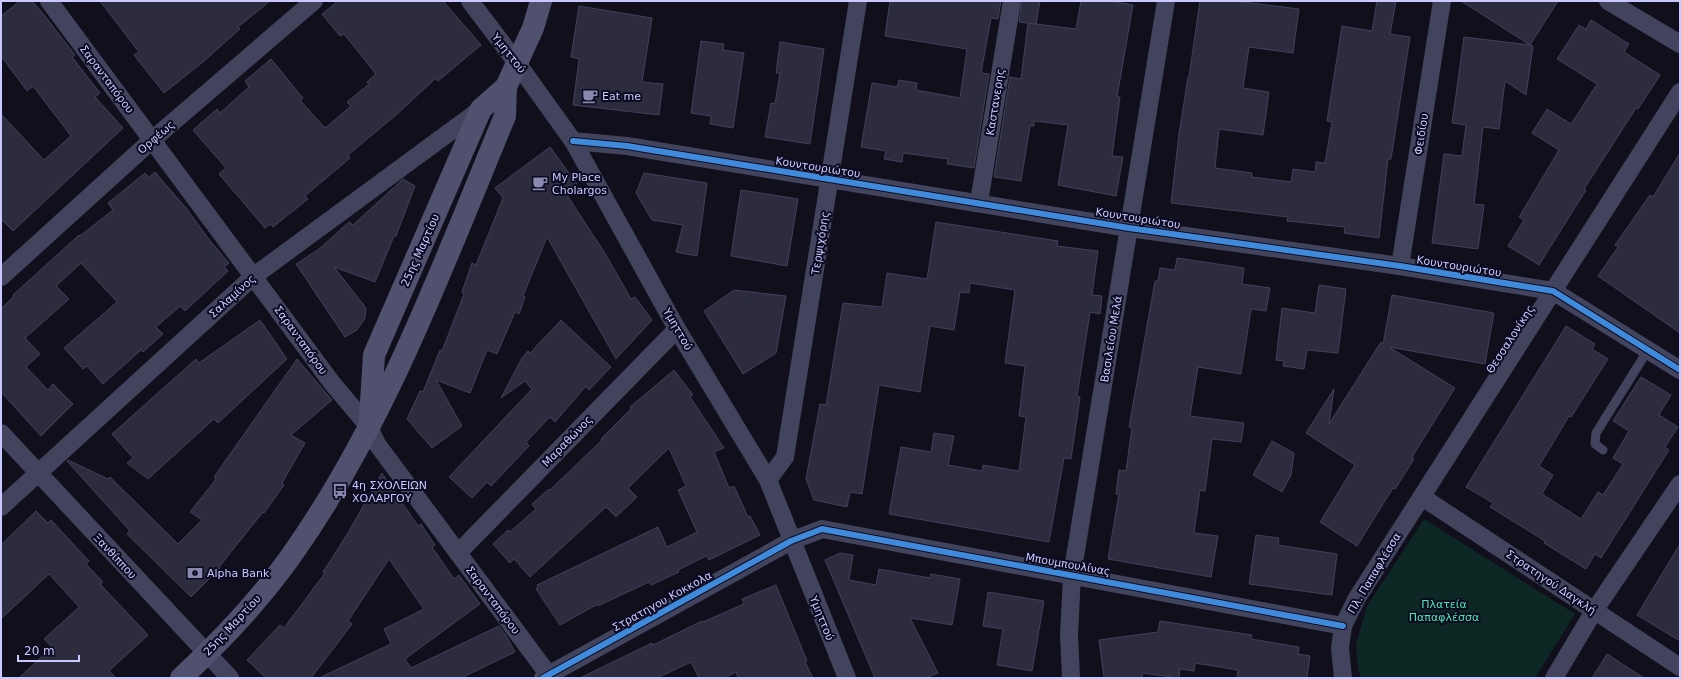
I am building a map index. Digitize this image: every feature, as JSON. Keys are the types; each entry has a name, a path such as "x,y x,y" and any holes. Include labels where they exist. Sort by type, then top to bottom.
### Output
{"street":[{"name":"Σαρανταπόρου","path":"49,1 332,383 369,427 378,444 458,552 547,677"},
{"name":"Ορφέως","path":"1,277 152,140 314,1"},
{"name":"Υμηττού","path":"470,1 518,63 572,141 677,329 768,480 791,541 847,678"},
{"name":"25ης Μαρτίου","path":"369,427 374,355 481,109 506,87 533,28 542,1"},
{"name":"Τερψιχόρης","path":"768,480 785,457 858,1"},
{"name":"Καστανερης","path":"979,202 1012,1"},
{"name":"Βασιλείου Μελά","path":"1071,678 1069,635 1072,575 1166,1"},
{"name":"Φειδίου","path":"1400,266 1442,1"},
{"path":"1608,1 1680,44"},
{"name":"25ης Μαρτίου","path":"180,678 206,654 249,609 290,556 333,491 369,427 400,365 505,116 506,87"},
{"name":"Θεσσαλονίκης","path":"1422,496 1680,92"},
{"name":"Σαλαμίνος","path":"1,507 254,276 481,109"},
{"name":"Κουντουριώτου","path":"572,141 627,146 979,202 1129,228 1400,266 1553,291 1680,370"},
{"name":"Μαραθώνος","path":"458,552 677,329"},
{"name":"Ξανθίππου","path":"1,433 230,678"},
{"path":"1554,678 1594,611 1680,484"},
{"name":"Στρατηγού Δαγκλή","path":"1422,496 1680,667"},
{"name":"Πλ. Παπαφλέσσα","path":"1343,678 1340,648 1343,626 1357,598 1422,496"},
{"name":"Μπουμπουλίνας","path":"791,541 822,529 1343,626"},
{"name":"Στρατηγου Κοκκολα","path":"547,677 791,541"}],"lane":[{"path":"1603,450 1595,444 1596,433 1648,350"}],"green space":[{"name":"Πλατεία Παπαφλέσσα","path":"1424,519 1575,614 1535,678 1361,678 1358,669 1356,644 1367,606"}],"building":[{"path":"20,1 32,1 45,16 75,55 72,57 100,93 95,97 123,128 13,231 1,219 1,114 44,160 71,136 33,86 27,91 1,56 1,16"},
{"path":"100,1 270,1 238,27 240,29 203,62 164,93 134,55 139,52"},
{"path":"338,1 443,1 481,45 438,81 436,78 396,115 348,155 350,158 305,196 308,199 273,227 270,224 265,228 219,174 226,168 193,130 217,109 220,113 249,87 245,81 271,59 303,98 300,100 325,128 351,106 347,102 369,84 367,82 376,74 344,34 340,36 322,14"},
{"path":"890,1 1001,1 998,19 991,18 981,73 989,74 974,168 947,164 948,159 903,153 902,162 884,159 886,151 861,147 872,83 897,87 899,80 917,83 916,90 960,98 967,49 885,36"},
{"path":"1022,1 1040,1 1036,24 1019,22"},
{"path":"1081,1 1110,1 1133,5 1117,97 1120,97 1112,156 1123,157 1116,196 1058,185 1068,125 1034,121 1034,126 1030,126 1021,181 994,177 1010,77 1021,79 1028,23 1076,29"},
{"path":"1200,1 1235,1 1299,9 1293,53 1249,47 1243,88 1269,92 1263,135 1219,129 1215,168 1252,173 1252,177 1291,182 1293,169 1315,172 1316,162 1325,163 1332,122 1327,121 1342,26 1372,31 1377,1 1396,1 1390,34 1410,37 1391,159 1388,159 1379,238 1344,233 1345,227 1287,221 1288,217 1171,203 1179,134"},
{"path":"1461,1 1558,1 1530,45"},
{"path":"579,6 652,18 642,82 663,84 659,115 573,105 579,59 571,57"},
{"path":"1591,20 1629,44 1624,52 1660,75 1638,109 1636,108 1584,189 1586,190 1539,265 1508,246 1524,220 1519,217 1559,150 1532,133 1547,109 1571,124 1597,84 1557,59 1579,25 1586,29"},
{"path":"1464,37 1533,46 1526,95 1505,81 1499,129 1483,127 1474,204 1484,205 1478,249 1432,243 1444,154 1462,156 1466,125 1452,123"},
{"path":"701,41 724,44 723,50 744,53 733,128 710,124 711,116 691,113"},
{"path":"780,42 824,49 810,144 765,137 771,103 775,104 780,73 776,73"},
{"path":"550,147 577,184 565,192 606,255 631,299 635,297 652,320 616,359 547,237 523,296 525,297 519,314 515,312 497,354 487,350 470,393 436,380 462,426 432,448 407,419 420,391 423,392 440,350 442,351 464,294 462,292 472,263 476,265 503,198 495,188"},
{"path":"1680,153 1680,333 1598,276 1618,247 1615,245 1650,195 1653,197"},
{"path":"155,172 186,208 211,242 229,263 224,267 228,271 185,311 180,306 156,327 163,334 143,352 141,350 103,384 87,366 83,369 64,348 117,302 81,263 56,286 69,299 25,338 40,354 26,367 48,390 53,384 73,404 41,436 1,392 1,309 14,296 13,295 79,235 80,236 113,210 108,203 145,173 149,177"},
{"path":"644,173 707,183 697,256 676,252 683,225 652,220 636,193"},
{"path":"403,179 415,186 396,236 394,236 375,282 334,267 366,308 365,318 357,330 345,337 296,264 319,249 349,222 353,225"},
{"path":"741,190 798,199 787,266 731,256"},
{"path":"936,222 1058,241 1057,246 1098,251 1092,295 1102,296 1100,314 1090,312 1077,396 1080,397 1071,459 1064,458 1049,542 889,514 901,447 931,452 934,433 954,436 948,465 982,471 983,465 1019,471 1026,417 1019,416 1025,366 1005,363 1015,290 970,283 969,293 960,292 954,330 930,326 920,392 879,385 862,494 850,492 847,507 814,500 806,479 820,404 826,405 843,303 882,307 887,273 927,279"},
{"path":"1177,258 1244,268 1242,284 1270,288 1266,311 1251,309 1241,374 1198,367 1190,416 1244,423 1241,442 1212,439 1205,491 1200,490 1194,533 1218,536 1211,577 1108,559 1119,494 1116,494 1119,470 1126,471 1132,427 1129,427 1155,281 1158,281 1160,268 1175,270"},
{"path":"1319,285 1346,289 1338,353 1307,350 1304,369 1283,366 1284,361 1276,360 1282,308 1315,313"},
{"path":"734,290 786,296 776,353 743,374 704,311"},
{"path":"1392,295 1494,313 1485,364 1389,347 1455,388 1412,457 1414,459 1395,489 1393,488 1357,546 1320,522 1355,465 1306,433 1334,389 1329,424 1381,342 1383,344"},
{"path":"260,320 287,359 218,423 214,419 148,479 127,463 133,458 112,434 196,359 199,363"},
{"path":"561,320 611,367 589,390 586,386 555,422 550,417 526,442 529,446 491,486 487,482 472,498 449,477 532,389 525,381 501,398 522,358 528,351 530,353"},
{"path":"1566,326 1595,344 1592,349 1608,359 1571,417 1569,416 1539,466 1553,475 1542,494 1581,519 1598,492 1603,495 1623,464 1613,458 1629,431 1613,421 1641,377 1671,395 1659,415 1678,427 1665,447 1669,450 1601,558 1595,554 1586,569 1544,543 1545,541 1490,507 1493,503 1466,487"},
{"path":"297,359 332,400 291,435 305,443 282,483 284,485 264,513 263,512 219,567 220,568 191,597 127,534 130,531 67,461 68,460 108,479 110,477 178,544 202,520 190,512 216,479 214,477"},
{"path":"674,370 693,395 690,397 724,448 714,452 729,488 734,486 748,517 750,516 760,535 709,560 706,556 678,570 679,572 651,585 649,582 598,606 598,604 560,625 536,589 538,587 537,585 658,527 667,547 697,532 678,490 686,486 669,448 628,488 637,497 616,517 606,507 530,577 514,559 510,563 493,544 508,530 510,532 536,509 532,504 549,489 550,490 602,440 601,439 631,409 630,407"},
{"path":"1272,441 1294,453 1291,475 1282,492 1253,475"},
{"path":"382,473 418,526 421,524 435,545 432,547 454,579 459,575 480,604 405,659 411,668 499,626 515,652 461,678 319,678 391,644 384,629 424,609 389,559 348,621 352,624 311,678 266,678 247,660 280,625 284,628 325,573 323,572 348,533"},
{"path":"36,511 48,523 51,520 89,561 86,564 103,582 100,584 148,635 109,671 116,678 19,678 52,647 44,639 79,607 49,574 1,619 1,545"},
{"path":"1256,535 1279,538 1278,545 1337,554 1332,595 1249,584"},
{"path":"1680,544 1680,641 1637,615"},
{"path":"840,553 853,555 849,580 876,585 879,569 930,578 931,574 960,579 952,625 910,618 938,673 926,678 875,678 825,560"},
{"path":"776,585 807,661 805,662 813,678 738,678 736,672 724,678 699,678 691,662 657,678 580,678 652,643 653,645 702,621 703,622 744,604 742,599"},
{"path":"988,592 1044,601 1032,671 997,665 1003,629 983,626"},
{"path":"1160,621 1252,635 1251,639 1299,647 1298,654 1310,656 1307,678 1237,678 1238,670 1195,663 1194,671 1180,669 1179,678 1142,673 1143,678 1104,678 1099,640 1158,632"},
{"path":"1607,654 1644,678 1592,678"}],"cycle path":[{"path":"573,141 627,146 1129,228 1400,266 1553,291 1680,370"},
{"path":"543,678 791,541 822,529 1343,626"}],"place":[{"name":"Eat me","path":"590,96"},
{"name":"My Place Cholargos","path":"540,183"},
{"name":"4η ΣΧΟΛΕΙΩΝ ΧΟΛΑΡΓΟΥ","path":"340,491"},
{"name":"Alpha Bank","path":"195,573"}]}
